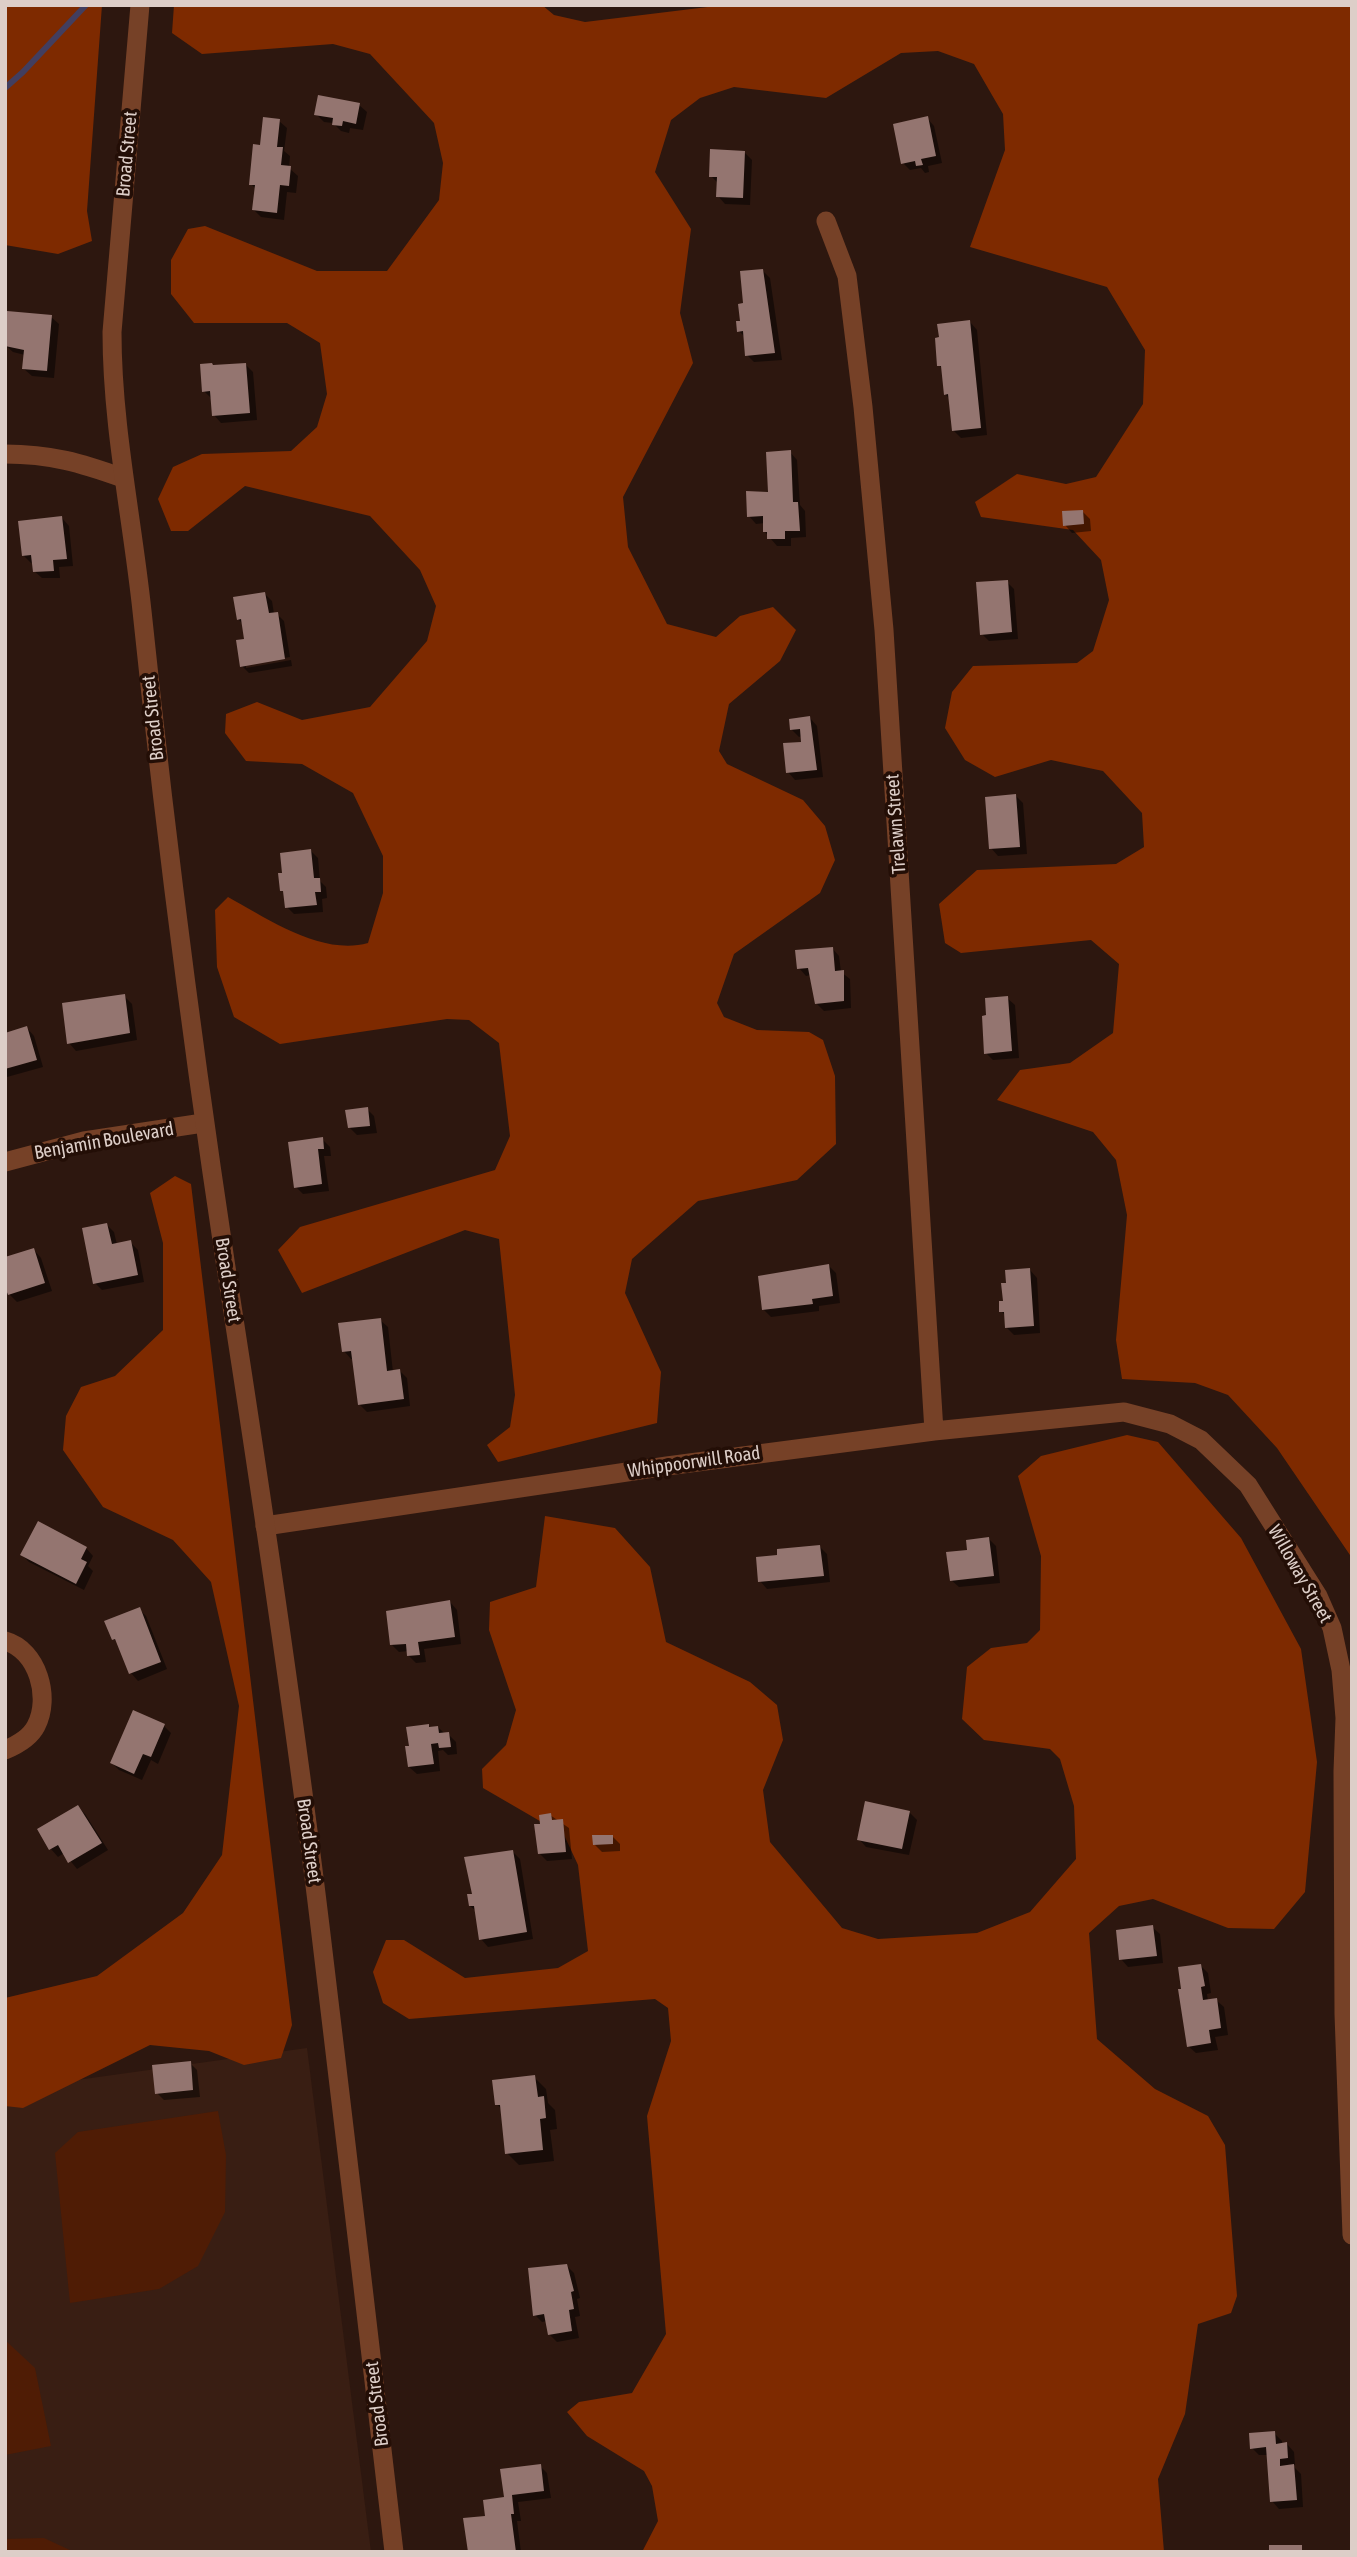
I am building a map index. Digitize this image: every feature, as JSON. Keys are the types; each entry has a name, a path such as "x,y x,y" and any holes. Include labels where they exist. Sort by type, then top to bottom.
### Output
{"street":[{"name":"Broad Street","path":"140,5 112,332 112,380 123,478 136,555 163,812 204,1124 265,1526 320,1920 394,2552"},
{"name":"Trelawn Street","path":"826,221 847,276 863,407 883,616 934,1430"},
{"path":"5,454 33,454 71,460 123,478"},
{"name":"Benjamin Boulevard","path":"5,1162 84,1141 204,1124"},
{"name":"Whippoorwill Road","path":"265,1526 667,1466 934,1430 1124,1412"},
{"name":"Willoway Street","path":"1124,1412 1170,1424 1201,1440 1248,1485 1318,1596 1332,1628 1345,1718 1343,1964 1352,2235"},
{"path":"5,1641 25,1652 37,1672 41,1711 36,1728 19,1744 5,1750"}],"shaded area":[{"path":"5,5 102,5 87,211 92,241 58,254 5,245"},
{"path":"174,5 542,5 554,15 585,22 724,5 1352,5 1352,1558 1277,1448 1228,1395 1195,1383 1122,1379 1116,1340 1127,1215 1116,1160 1093,1132 997,1100 1020,1070 1070,1063 1113,1033 1119,964 1091,940 961,953 945,943 939,904 977,870 1116,864 1144,847 1142,813 1103,771 1051,760 995,777 965,760 945,728 952,692 973,666 1077,663 1093,651 1109,600 1101,560 1073,530 981,517 975,502 1017,474 1066,484 1096,477 1143,404 1145,350 1107,287 970,247 1005,150 1003,114 974,64 938,51 901,53 826,98 734,87 700,98 671,120 655,172 691,229 680,313 693,363 623,497 628,547 667,624 716,637 740,616 773,607 796,630 780,661 729,704 719,751 727,764 803,800 825,826 835,860 820,893 734,954 717,1003 724,1017 757,1030 809,1032 823,1040 835,1076 836,1144 797,1180 698,1201 632,1259 625,1293 661,1372 657,1423 498,1462 487,1445 510,1427 515,1395 499,1239 465,1230 302,1293 278,1250 300,1227 495,1170 510,1136 499,1043 469,1020 447,1019 280,1044 234,1017 217,967 215,910 228,897 278,925 314,940 350,946 368,943 383,893 383,856 353,793 302,764 246,761 225,733 226,714 257,702 302,720 370,707 427,641 436,606 420,570 370,516 245,486 188,531 171,531 158,499 173,467 202,454 291,451 317,427 327,394 320,343 287,323 194,323 171,294 171,260 188,229 205,226 317,271 387,271 439,200 443,163 434,123 370,54 333,44 202,54 172,33"},
{"path":"175,1176 191,1184 292,2025 281,2058 244,2065 209,2051 150,2045 23,2108 5,2106 5,1998 97,1976 183,1913 222,1855 239,1706 211,1582 173,1540 103,1507 63,1450 66,1416 81,1387 115,1376 163,1330 163,1243 150,1193"},
{"path":"1127,1435 1158,1442 1241,1538 1301,1649 1317,1762 1305,1892 1274,1929 1228,1928 1153,1899 1119,1906 1089,1933 1097,2039 1155,2089 1208,2116 1225,2145 1237,2296 1231,2313 1198,2324 1185,2414 1158,2479 1164,2552 642,2552 658,2521 652,2486 644,2471 587,2436 567,2412 579,2402 632,2393 666,2334 647,2116 671,2041 668,2008 655,1999 409,2019 383,2003 373,1972 386,1940 404,1940 465,1978 558,1968 588,1951 578,1865 564,1835 483,1788 482,1769 506,1745 516,1710 489,1630 490,1602 536,1587 545,1516 615,1528 650,1567 666,1642 750,1682 777,1705 783,1740 763,1790 770,1842 842,1928 878,1939 977,1933 1030,1912 1076,1859 1074,1806 1060,1759 1050,1749 984,1740 962,1719 967,1667 991,1648 1027,1643 1040,1630 1041,1556 1018,1476 1041,1456"},
{"path":"307,2048 371,2552 5,2552 5,2090"},
{"path":"218,2111 226,2155 225,2212 198,2266 159,2289 70,2303 55,2153 78,2132"},
{"path":"5,2340 35,2368 51,2446 5,2455"},
{"path":"44,2538 74,2552 5,2552 5,2539"}],"building":[{"path":"318,95 360,103 356,124 343,121 342,126 332,125 333,118 314,115"},
{"path":"928,116 936,156 921,159 923,165 916,166 915,161 901,164 893,124"},
{"path":"263,117 280,119 277,147 283,147 281,165 291,166 289,186 280,185 277,213 252,210 255,185 249,185 253,144 260,145"},
{"path":"710,149 745,151 743,198 716,197 717,177 709,177"},
{"path":"763,269 775,353 745,356 743,331 737,332 736,321 740,321 738,304 743,303 740,271"},
{"path":"7,311 52,315 47,371 22,369 24,350 5,346"},
{"path":"970,320 981,428 952,431 948,394 944,395 941,366 937,366 937,324"},
{"path":"246,363 250,413 212,416 210,391 202,392 200,364"},
{"path":"791,450 793,502 798,502 800,531 785,531 785,539 767,539 767,532 763,532 763,516 747,517 746,491 768,492 766,452"},
{"path":"1083,510 1084,524 1063,526 1062,511"},
{"path":"62,516 67,559 53,560 54,571 33,572 31,555 22,556 18,521"},
{"path":"1008,580 1012,632 980,635 976,582"},
{"path":"265,592 269,613 278,612 285,659 240,667 236,640 244,639 241,619 237,620 233,597"},
{"path":"810,716 817,770 786,773 783,743 801,742 800,729 790,730 789,719"},
{"path":"1016,794 1020,847 989,849 985,797"},
{"path":"311,849 314,878 320,878 321,892 315,892 317,905 285,908 278,873 282,873 280,853"},
{"path":"833,947 835,971 844,970 844,1001 815,1004 808,968 797,969 795,950"},
{"path":"125,994 130,1033 67,1044 62,1003"},
{"path":"1008,996 1012,1051 984,1054 982,1016 986,1015 985,998"},
{"path":"27,1026 37,1060 5,1069 5,1033"},
{"path":"368,1107 370,1126 348,1128 345,1110"},
{"path":"323,1137 324,1149 318,1149 322,1184 294,1188 288,1142"},
{"path":"107,1223 112,1244 131,1240 138,1275 93,1284 82,1228"},
{"path":"34,1248 45,1283 8,1295 5,1287 5,1257"},
{"path":"829,1264 833,1296 812,1299 813,1304 762,1310 758,1276"},
{"path":"1030,1268 1034,1326 1005,1328 1004,1312 999,1312 999,1301 1003,1301 1001,1283 1006,1283 1005,1270"},
{"path":"381,1318 387,1371 400,1369 404,1399 358,1405 351,1351 342,1352 338,1323"},
{"path":"38,1521 87,1547 81,1559 87,1562 76,1584 20,1555"},
{"path":"989,1537 994,1576 950,1581 946,1552 967,1550 966,1540"},
{"path":"820,1545 824,1576 758,1582 756,1557 777,1555 777,1549"},
{"path":"450,1600 455,1637 418,1642 420,1655 407,1656 406,1644 390,1645 386,1611"},
{"path":"140,1607 161,1662 129,1674 115,1639 112,1640 104,1621"},
{"path":"133,1710 165,1724 151,1757 143,1754 134,1774 110,1763"},
{"path":"429,1724 429,1727 438,1726 439,1733 449,1732 451,1747 439,1748 438,1743 431,1744 434,1764 408,1767 406,1727"},
{"path":"865,1801 910,1811 902,1849 857,1840"},
{"path":"78,1805 102,1843 68,1863 58,1845 49,1850 37,1829"},
{"path":"551,1813 552,1820 563,1819 566,1852 538,1854 534,1824 540,1824 539,1815"},
{"path":"592,1835 613,1835 613,1844 593,1845"},
{"path":"513,1850 527,1932 479,1940 474,1906 469,1906 467,1894 472,1894 464,1857"},
{"path":"1153,1925 1157,1956 1119,1960 1116,1930"},
{"path":"1201,1964 1205,1986 1201,1987 1203,2000 1217,1998 1221,2028 1209,2030 1211,2043 1187,2047 1178,1989 1181,1989 1178,1967"},
{"path":"191,2061 193,2090 155,2094 152,2065"},
{"path":"535,2075 538,2097 544,2096 546,2118 540,2119 543,2150 505,2154 500,2105 495,2105 492,2080"},
{"path":"567,2264 574,2291 571,2292 574,2309 569,2310 572,2331 548,2335 544,2314 533,2316 528,2268"},
{"path":"1275,2431 1276,2444 1287,2442 1288,2458 1280,2459 1280,2466 1294,2464 1297,2500 1270,2502 1266,2447 1250,2449 1249,2433"},
{"path":"541,2464 544,2491 512,2495 514,2514 511,2514 516,2552 468,2552 463,2518 485,2516 483,2500 504,2497 500,2469"},
{"path":"1269,2545 1302,2545 1302,2552 1269,2552"}],"waterway":[{"path":"5,88 86,5"}]}
